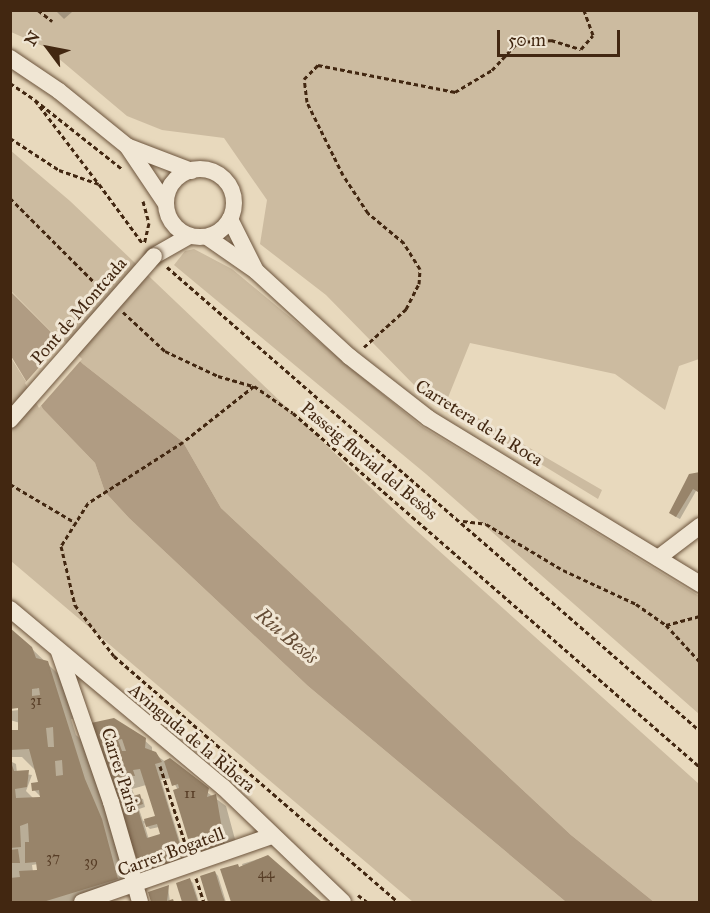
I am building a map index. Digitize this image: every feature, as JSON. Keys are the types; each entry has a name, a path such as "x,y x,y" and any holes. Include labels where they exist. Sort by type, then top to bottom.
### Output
{"street":[{"path":"10,58 59,91 127,146 192,171 212,172 227,183 234,200 230,219 218,232 207,237 189,236 160,261"},
{"path":"127,146 168,212 189,236"},
{"path":"160,261 175,182 192,171"},
{"name":"Carretera de la Roca","path":"230,219 256,271"},
{"name":"Carretera de la Roca","path":"207,237 256,271 350,357 428,418 699,584"},
{"name":"Pont de Montcada","path":"10,420 160,261"},
{"path":"658,558 699,526"},
{"name":"Avinguda de la Ribera","path":"10,609 223,787 343,903"},
{"name":"Carrer Paris","path":"58,650 140,903"},
{"name":"Carrer Bogatell","path":"82,903 272,836"}],"path":[{"path":"38,10 52,21"},
{"path":"350,357 387,329 406,309 419,284 420,269 404,243 368,213 343,175 308,102 304,79 318,64 455,92 492,70 518,42 551,40 581,49 593,35 584,10"},
{"path":"10,83 35,100 127,174"},
{"path":"35,100 144,246 149,223 141,190"},
{"path":"10,138 59,170 99,184"},
{"path":"10,198 104,292"},
{"path":"160,261 699,730"},
{"name":"Passeig fluvial del Besòs","path":"119,308 165,351 218,376 254,386 396,499 699,767"},
{"path":"254,386 183,442 88,503 61,546 75,605 114,656 398,903"},
{"path":"10,484 76,523"},
{"path":"461,521 486,524 563,570 636,604 666,625 699,662"},
{"path":"666,625 699,616"},
{"path":"160,766 204,903"}],"shaded area":[{"path":"11,10 699,11 699,359 679,366 665,410 615,374 470,343 447,400 602,490 598,499 418,389 326,295 260,244 267,200 224,138 162,130 127,116 45,47 11,32"},
{"path":"10,150 70,201 408,523 699,784 699,902 654,902 571,835 221,508 183,442 83,364 11,291"},
{"path":"194,249 232,269 421,426 699,596 699,714 426,474 174,265 185,251"},
{"path":"10,356 43,409 95,463 105,492 129,518 308,686 566,902 413,902 11,561"}],"water":[{"name":"Riu Besòs","path":"10,291 83,364 183,442 221,508 571,835 654,902 566,902 308,686 129,518 105,492 95,463 43,409 11,356"}],"pier":[{"path":"63,340 82,359 39,408 25,383"}],"building":[{"path":"700,472 700,493 693,489 676,517 669,513 689,474"},
{"path":"10,628 32,647 36,658 48,661 85,779 102,819 118,879 43,902 10,902 10,878 20,877 19,871 37,870 36,862 25,863 25,842 29,842 28,823 20,826 21,847 10,848 10,759 14,771 29,770 27,787 15,789 16,798 40,797 39,790 32,791 31,783 38,782 29,749 10,750 12,730 18,730 18,708 10,709","holes":["39,688 40,695 32,696 32,689","53,727 54,747 48,747 46,728","62,760 63,775 56,776 55,761"]},
{"path":"114,718 146,738 145,748 156,752 162,762 155,764 184,858 163,865 158,851 152,853 156,867 141,872 91,723","holes":["122,739 126,751 122,751 118,740","140,769 155,816 144,819 146,827 157,824 160,834 147,838 137,806 143,804 140,794 133,796 127,775 135,776 133,770"]},
{"path":"170,758 209,788 207,797 216,794 225,846 193,855 191,847 198,845 196,837 188,839 173,790 179,788 178,784 172,786 164,761"},
{"path":"18,849 20,863 10,863 10,850"},
{"path":"268,855 322,902 231,902 220,869 238,864 239,867"},
{"path":"215,871 225,902 208,902 200,876"},
{"path":"190,878 198,902 182,902 176,883"},
{"path":"169,885 167,901 173,899 174,902 151,902 148,892"}]}
